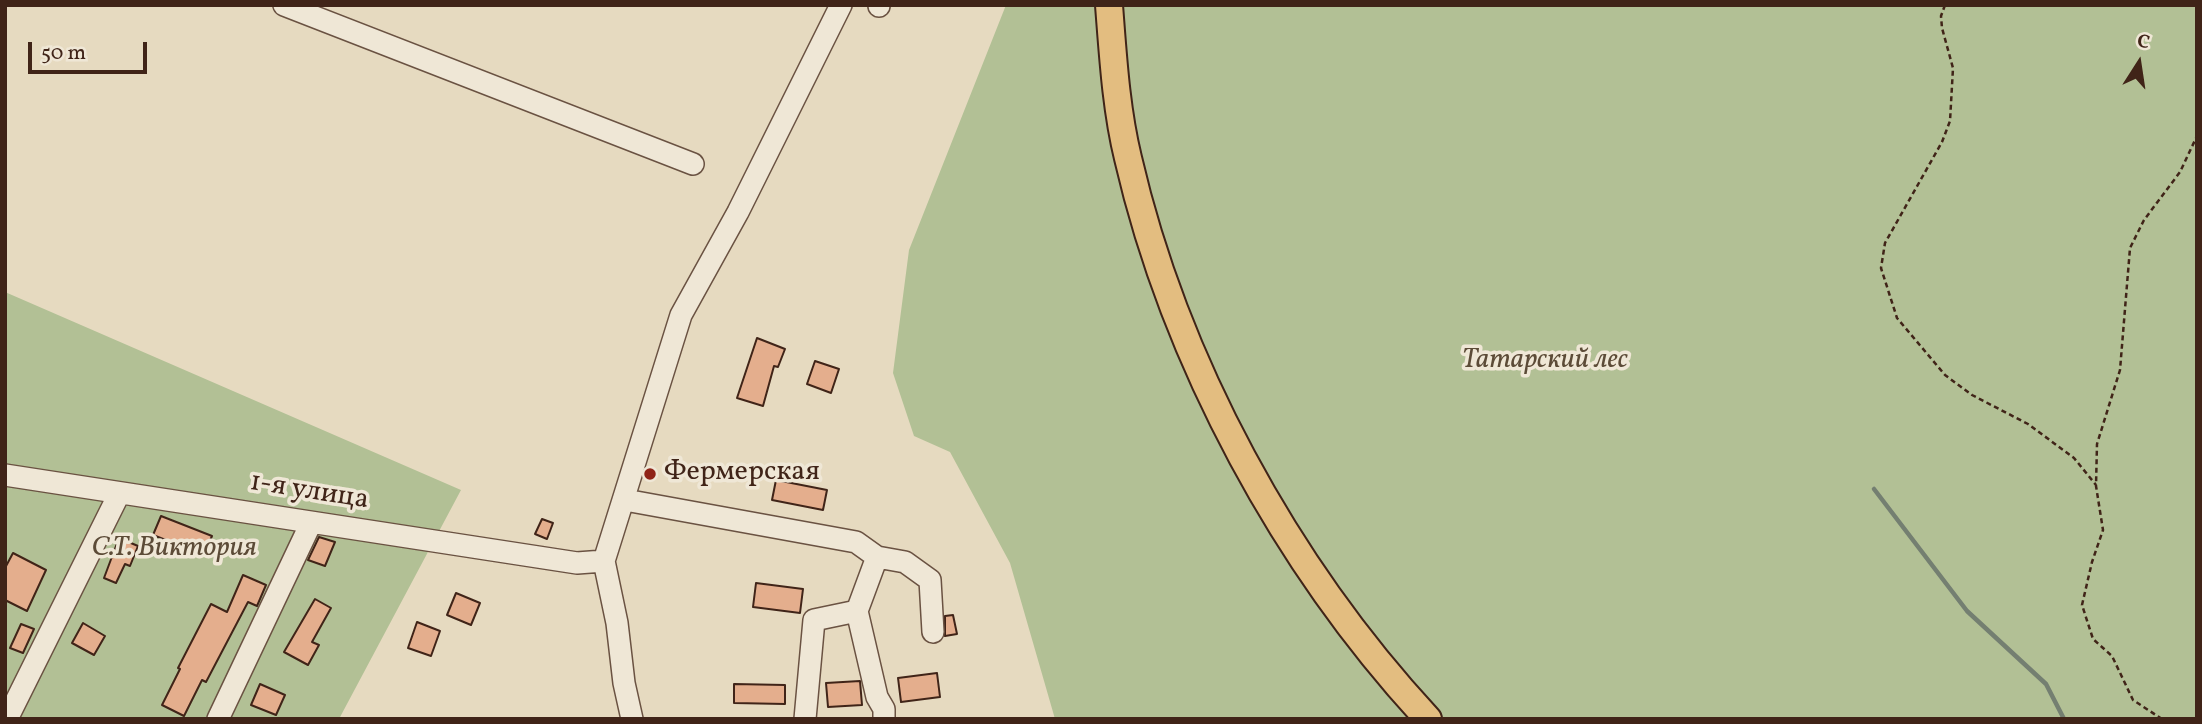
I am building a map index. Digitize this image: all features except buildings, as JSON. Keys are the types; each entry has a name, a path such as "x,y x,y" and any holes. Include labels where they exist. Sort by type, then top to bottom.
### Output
{"main road":[{"path":"1108,5 1127,156 1152,251 1184,339 1221,417 1270,504 1321,586 1387,674 1429,719"}],"street":[{"path":"284,5 693,164"},
{"path":"632,719 604,561 681,315 738,212 841,5"},
{"name":"1-я улица","path":"5,475 577,563 604,561"},
{"path":"7,719 119,494"},
{"path":"625,500 856,542 877,557 905,562 930,579 933,632"},
{"path":"218,719 311,523"},
{"path":"877,557 857,611 877,697 884,709 884,719"},
{"path":"805,719 814,620 857,611"}],"path":[{"path":"1945,5 1941,16 1941,29 1951,54 1954,82 1950,121 1942,142 1885,243 1881,268 1897,318 1945,375 1972,395 2028,424 2074,458 2096,486"},
{"path":"2162,719 2133,701 2112,656 2093,639 2082,605 2103,530 2096,486 2097,444 2120,370 2130,248 2144,220 2180,172 2197,136"}],"green space":[{"name":"Татарский лес","path":"1006,5 2197,5 2197,719 1055,719 1010,563 950,452 914,436 893,373 909,250"},
{"name":"С.Т. Виктория","path":"5,292 461,490 339,719 5,719"}],"waterway":[{"path":"1874,489 1967,611 2046,684 2064,719"}],"place":[{"name":"Фермерская","path":"650,474"}]}
